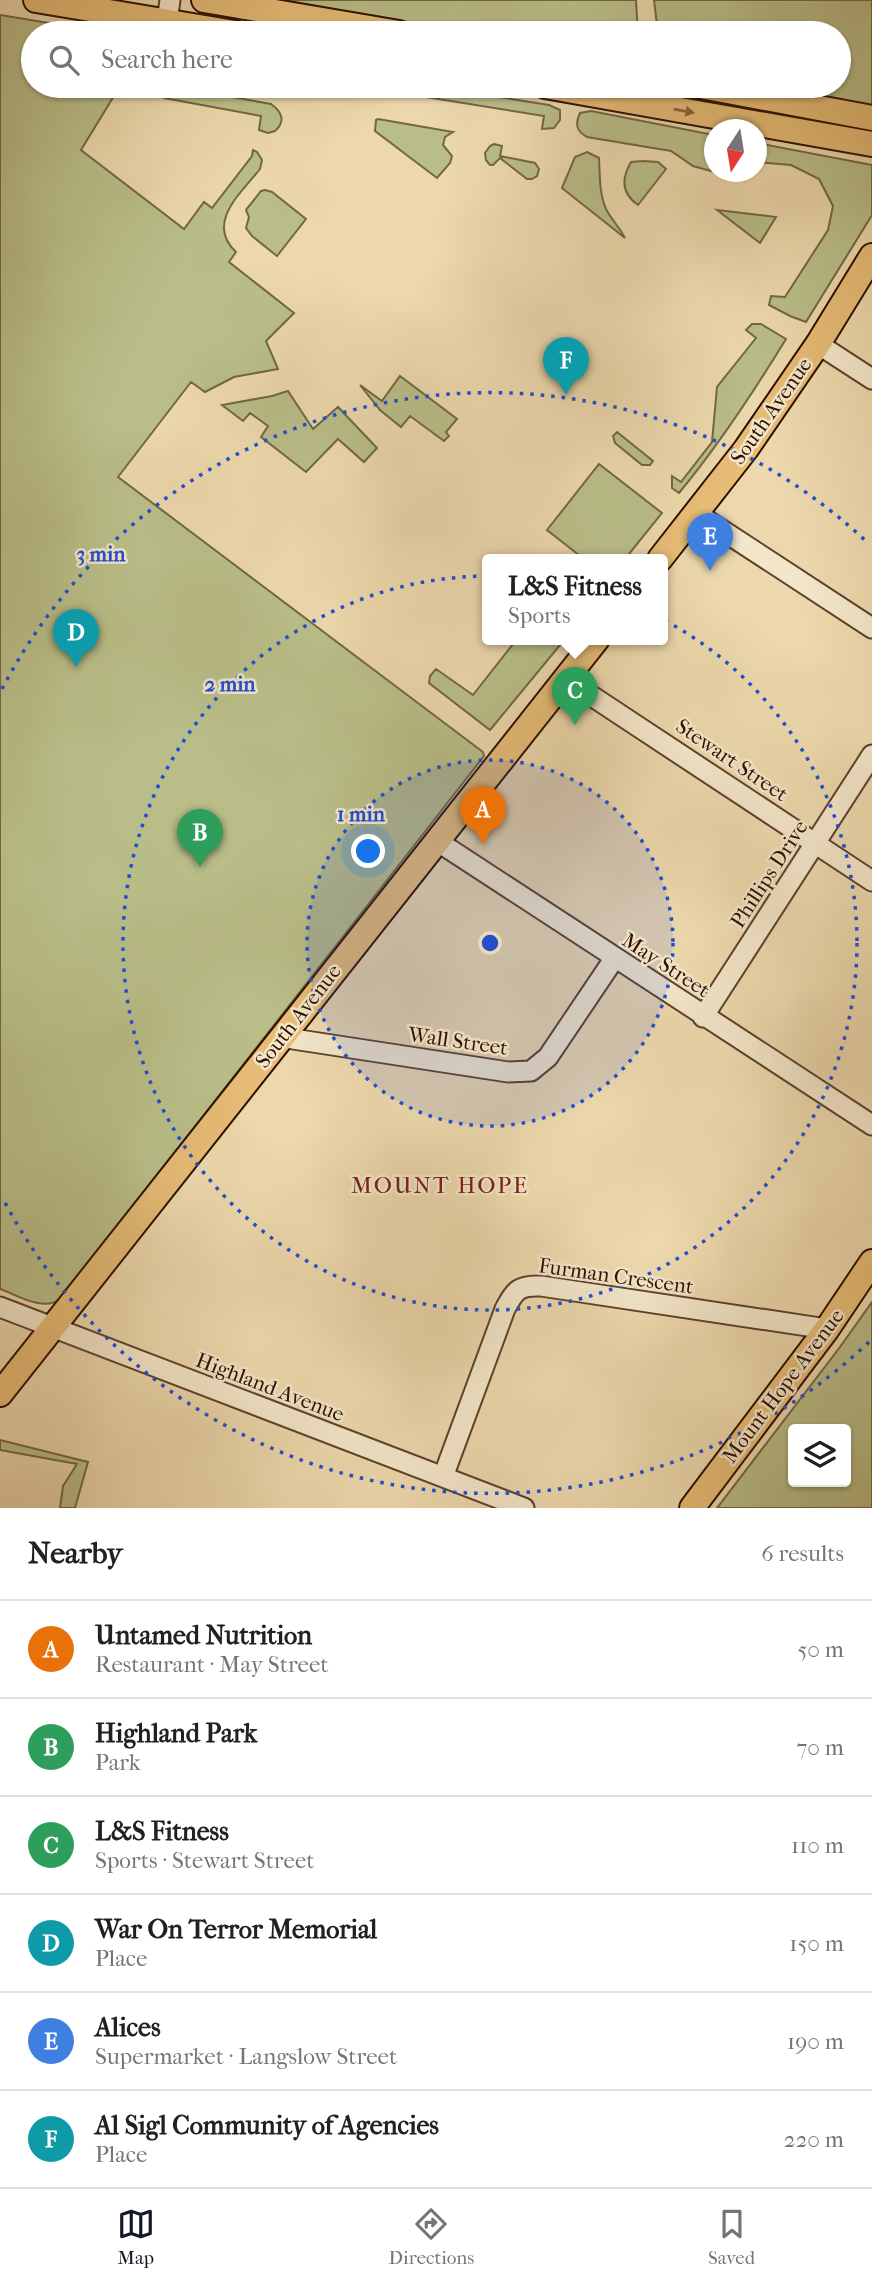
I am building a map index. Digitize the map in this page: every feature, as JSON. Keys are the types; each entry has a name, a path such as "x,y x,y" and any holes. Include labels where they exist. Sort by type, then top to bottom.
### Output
{"main road":[{"path":"36,0 168,11 198,21"},
{"path":"204,0 328,21"},
{"path":"613,98 872,144"},
{"path":"765,98 872,118"},
{"name":"South Avenue","path":"664,554 746,449 818,344 872,256"},
{"name":"South Avenue","path":"0,1394 592,645"},
{"name":"Mount Hope Avenue","path":"692,1508 827,1329 872,1262"}],"street":[{"path":"818,344 872,379"},
{"path":"696,513 872,628"},
{"name":"Stewart Street","path":"566,679 872,881"},
{"name":"Phillips Drive","path":"703,1017 872,755"},
{"name":"May Street","path":"437,841 872,1125"},
{"name":"Wall Street","path":"280,1037 508,1072 531,1071 548,1057 614,959"},
{"name":"Furman Crescent","path":"443,1477 505,1309 513,1293 520,1288 541,1286 827,1329"},
{"name":"Highland Avenue","path":"0,1307 524,1508"}],"green space":[{"path":"282,0 636,0 637,21 402,21"},
{"path":"654,0 872,0 872,109 815,98 851,98 851,21 657,21"},
{"path":"0,15 37,21 21,21 21,98 113,98 81,150 184,229 204,202 212,208 252,156 253,150 262,160 260,169 229,209 224,230 227,241 236,252 229,262 294,313 266,341 278,369 234,377 205,392 191,382 118,477 483,752 484,756 61,1298 47,1304 39,1303 0,1289"},
{"path":"164,98 237,98 271,104 280,113 281,124 275,131 268,133 259,130 261,116"},
{"path":"432,98 505,98 549,105 560,110 560,120 554,128 542,129 544,116"},
{"path":"591,111 704,133 704,169 693,166 671,151 587,137 578,127 580,113"},
{"path":"378,119 453,132 445,137 443,145 452,156 450,163 437,178 375,131"},
{"path":"494,144 502,146 500,156 535,163 539,169 537,176 527,179 500,158 490,165 485,153"},
{"path":"767,145 872,165 872,215 806,322 769,305 771,296 785,297 828,230 833,206 819,179 791,165 767,163"},
{"path":"587,152 599,158 604,203 625,238 562,188 575,157"},
{"path":"631,162 658,162 666,169 638,205 626,191 625,180"},
{"path":"261,191 272,192 306,219 277,256 246,228 249,217 246,210"},
{"path":"717,210 776,217 760,243"},
{"path":"752,324 761,324 786,339 735,418 679,493 672,488 672,476 681,482 712,442 717,387 756,338 746,330"},
{"path":"400,376 457,419 446,432 449,436 444,441 410,416 401,427 380,410 360,385 382,401"},
{"path":"288,391 313,429 338,407 377,448 364,462 338,439 306,472 261,437 268,426 250,413 243,421 222,405"},
{"path":"617,432 653,461 650,465 642,465 615,443 613,436"},
{"path":"599,464 662,513 629,554 578,554 547,530"},
{"path":"512,645 560,645 490,730 429,683 430,676 436,669 473,695"},
{"path":"872,1302 872,1508 717,1508 840,1347"},
{"path":"0,1440 88,1462 75,1508 60,1508 63,1486 77,1464 0,1450"}],"place":[{"name":"Al Sigl Community of Agencies","path":"566,395"},
{"name":"Alices","path":"710,571"},
{"name":"War On Terror Memorial","path":"76,667"},
{"name":"L&S Fitness","path":"575,725"},
{"name":"Untamed Nutrition","path":"483,844"},
{"name":"Highland Park","path":"200,867"}],"district":[{"name":"MOUNT HOPE","path":"440,1185"}]}
